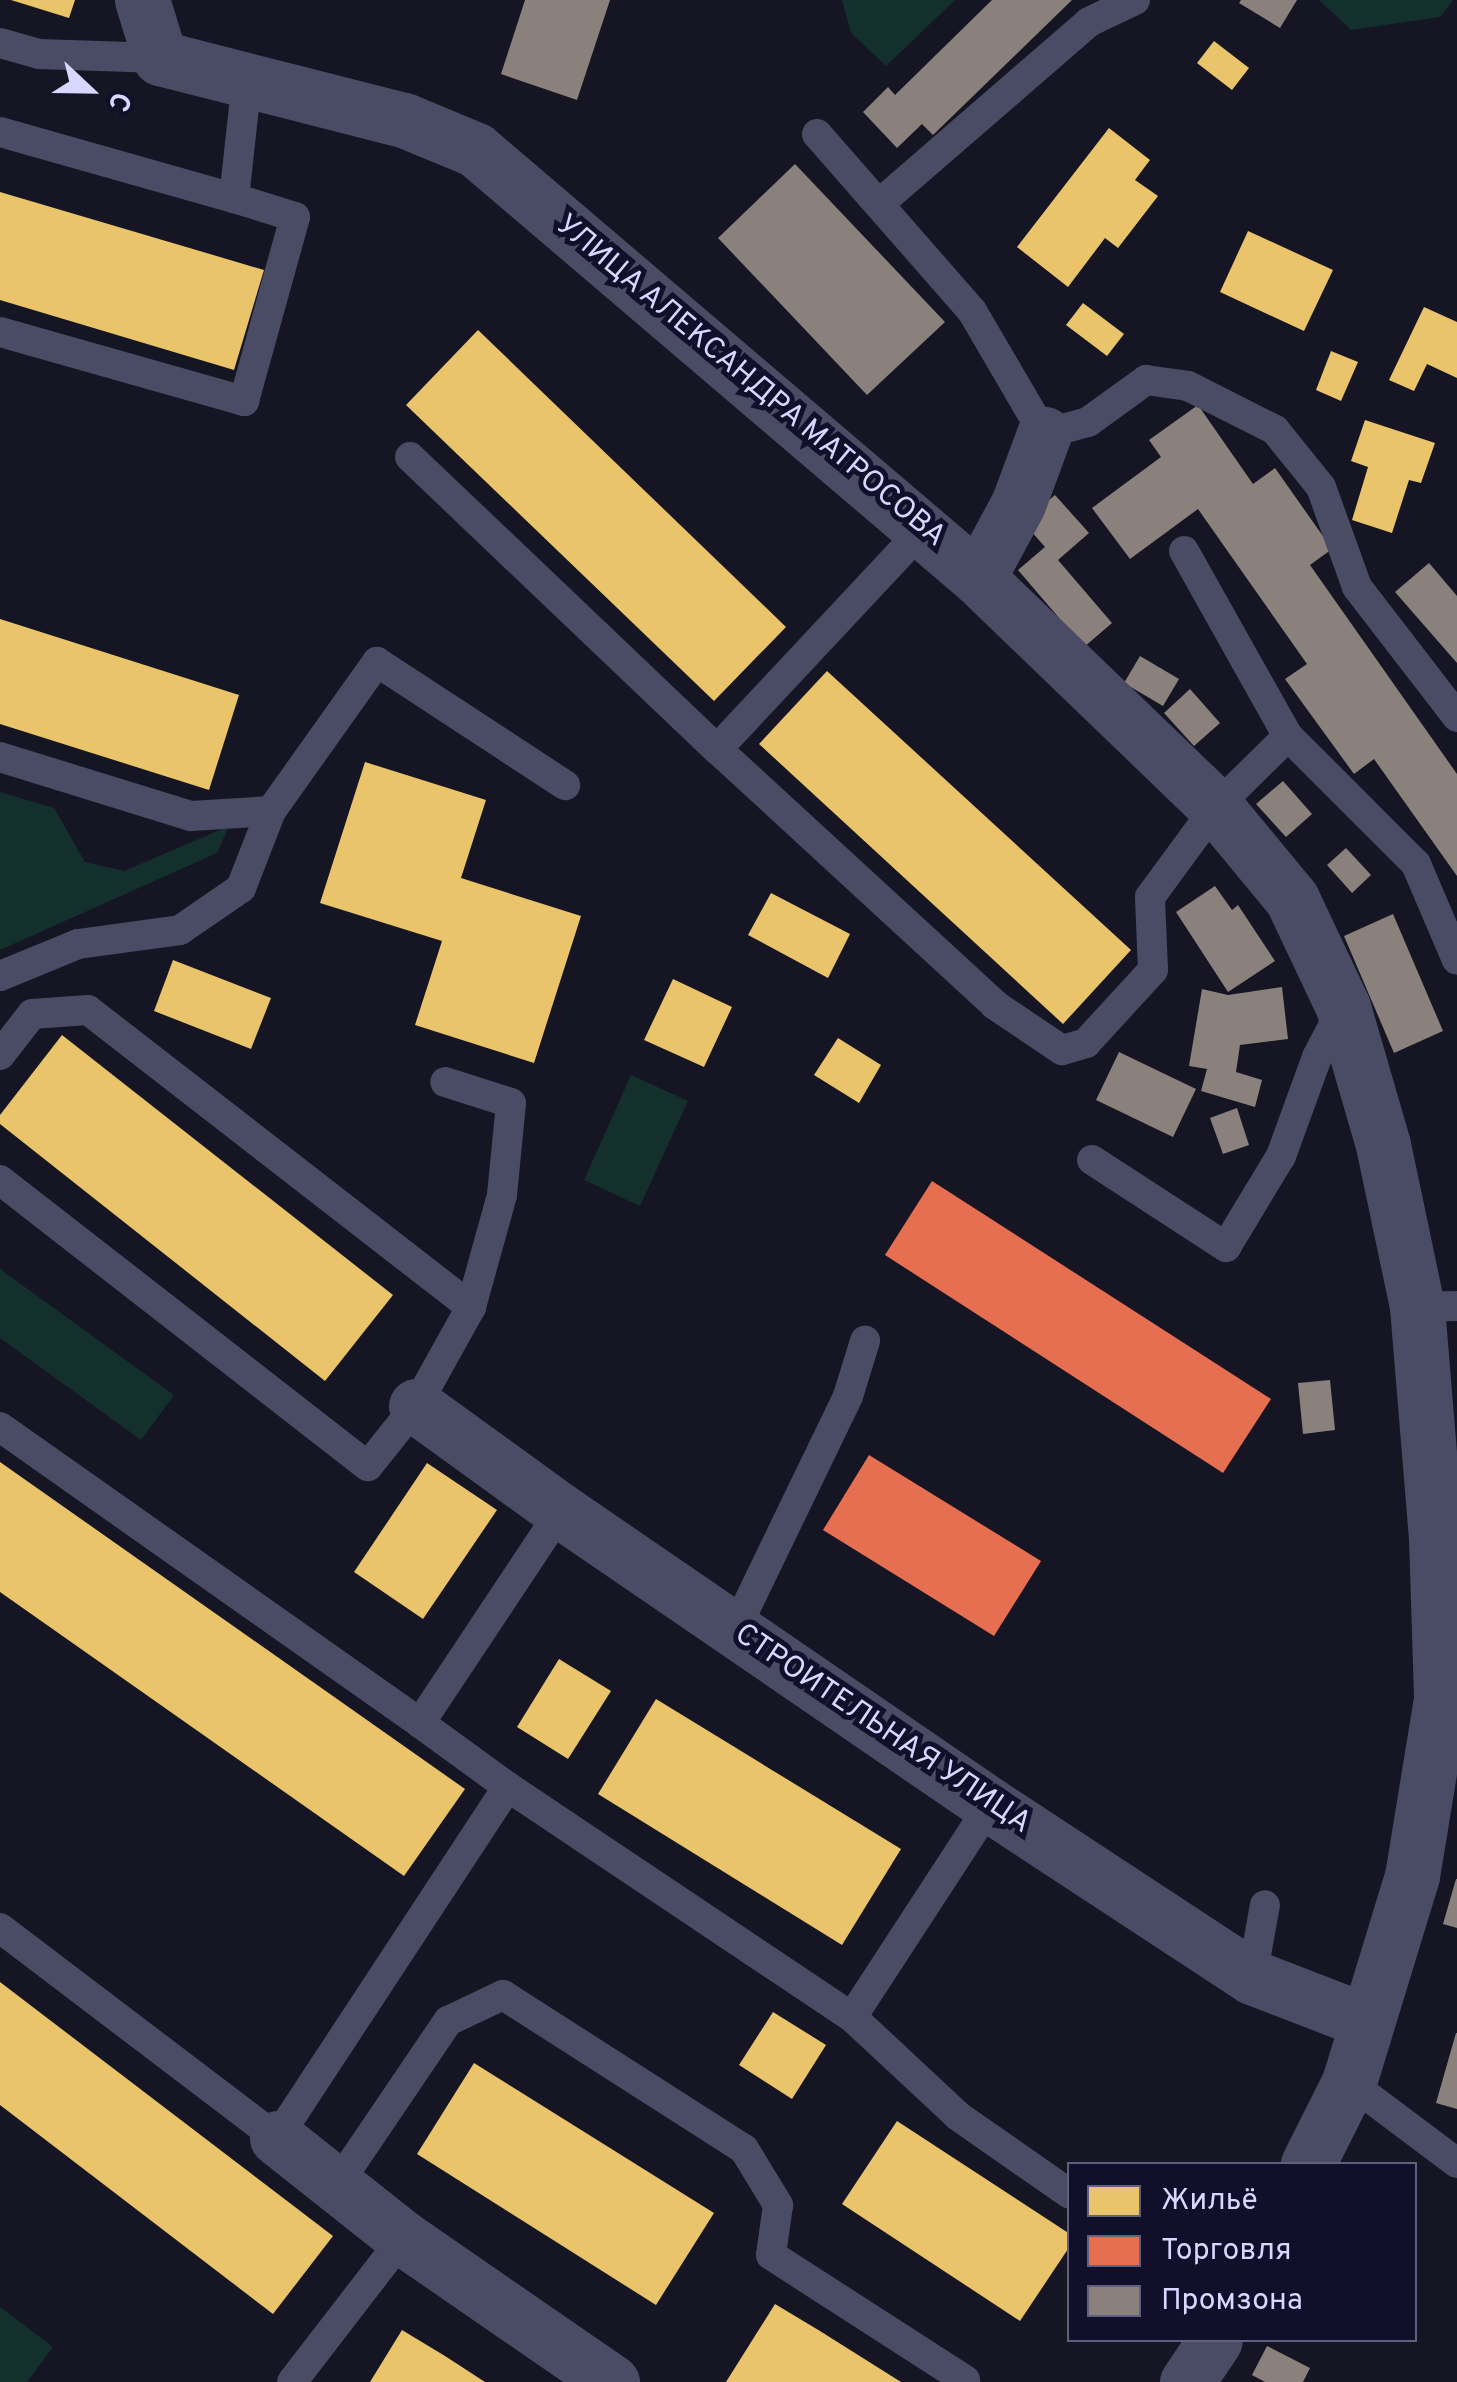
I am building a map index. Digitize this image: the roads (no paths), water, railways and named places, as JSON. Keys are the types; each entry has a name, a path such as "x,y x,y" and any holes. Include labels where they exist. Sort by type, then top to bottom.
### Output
{"street":[{"path":"142,0 160,58"},
{"name":"УЛИЦА АЛЕКСАНДРА МАТРОСОВА","path":"160,58 404,120 476,150 924,528 1216,807 1292,899 1342,1008 1437,1306 1447,1531 1449,1704 1412,1876 1349,2082 1309,2162"},
{"path":"978,578 1018,504 1044,434"},
{"name":"СТРОИТЕЛЬНАЯ УЛИЦА","path":"416,1406 735,1630 1252,1977 1366,2022"},
{"path":"277,2138 403,2238 612,2382"},
{"path":"1187,2382 1213,2342"}],"lane":[{"path":"879,204 1088,22 1135,0"},
{"path":"0,43 40,54 160,58"},
{"path":"234,198 248,82"},
{"path":"0,132 295,216 244,401 0,332"},
{"path":"817,134 972,311 1044,434 1088,422 1146,380 1188,386 1275,430 1320,487 1357,587 1457,717"},
{"path":"410,456 717,749 996,1004 1062,1050 1086,1043 1153,970 1150,897 1216,807 1288,736"},
{"path":"717,749 924,528"},
{"path":"1184,552 1288,736 1416,864 1457,960"},
{"path":"0,976 78,944 180,930 240,888 272,811 377,662 565,785"},
{"path":"0,757 191,816 272,811"},
{"path":"1092,1160 1226,1247 1281,1156 1317,1057 1342,1008"},
{"path":"0,1055 32,1014 88,1010 472,1307"},
{"path":"0,1180 368,1466 416,1406 472,1307 502,1195 511,1103 445,1082"},
{"path":"735,1630 848,1396 865,1341"},
{"path":"0,1427 508,1787 852,2017 958,2116 1067,2192"},
{"path":"420,1723 562,1511"},
{"path":"0,1928 277,2138 508,1787"},
{"path":"852,2017 990,1804"},
{"path":"1252,1977 1265,1904"},
{"path":"337,2186 448,2021 503,1995 744,2149 778,2205 772,2255 966,2380"},
{"path":"1349,2082 1457,2163"},
{"path":"292,2382 403,2238"}]}
